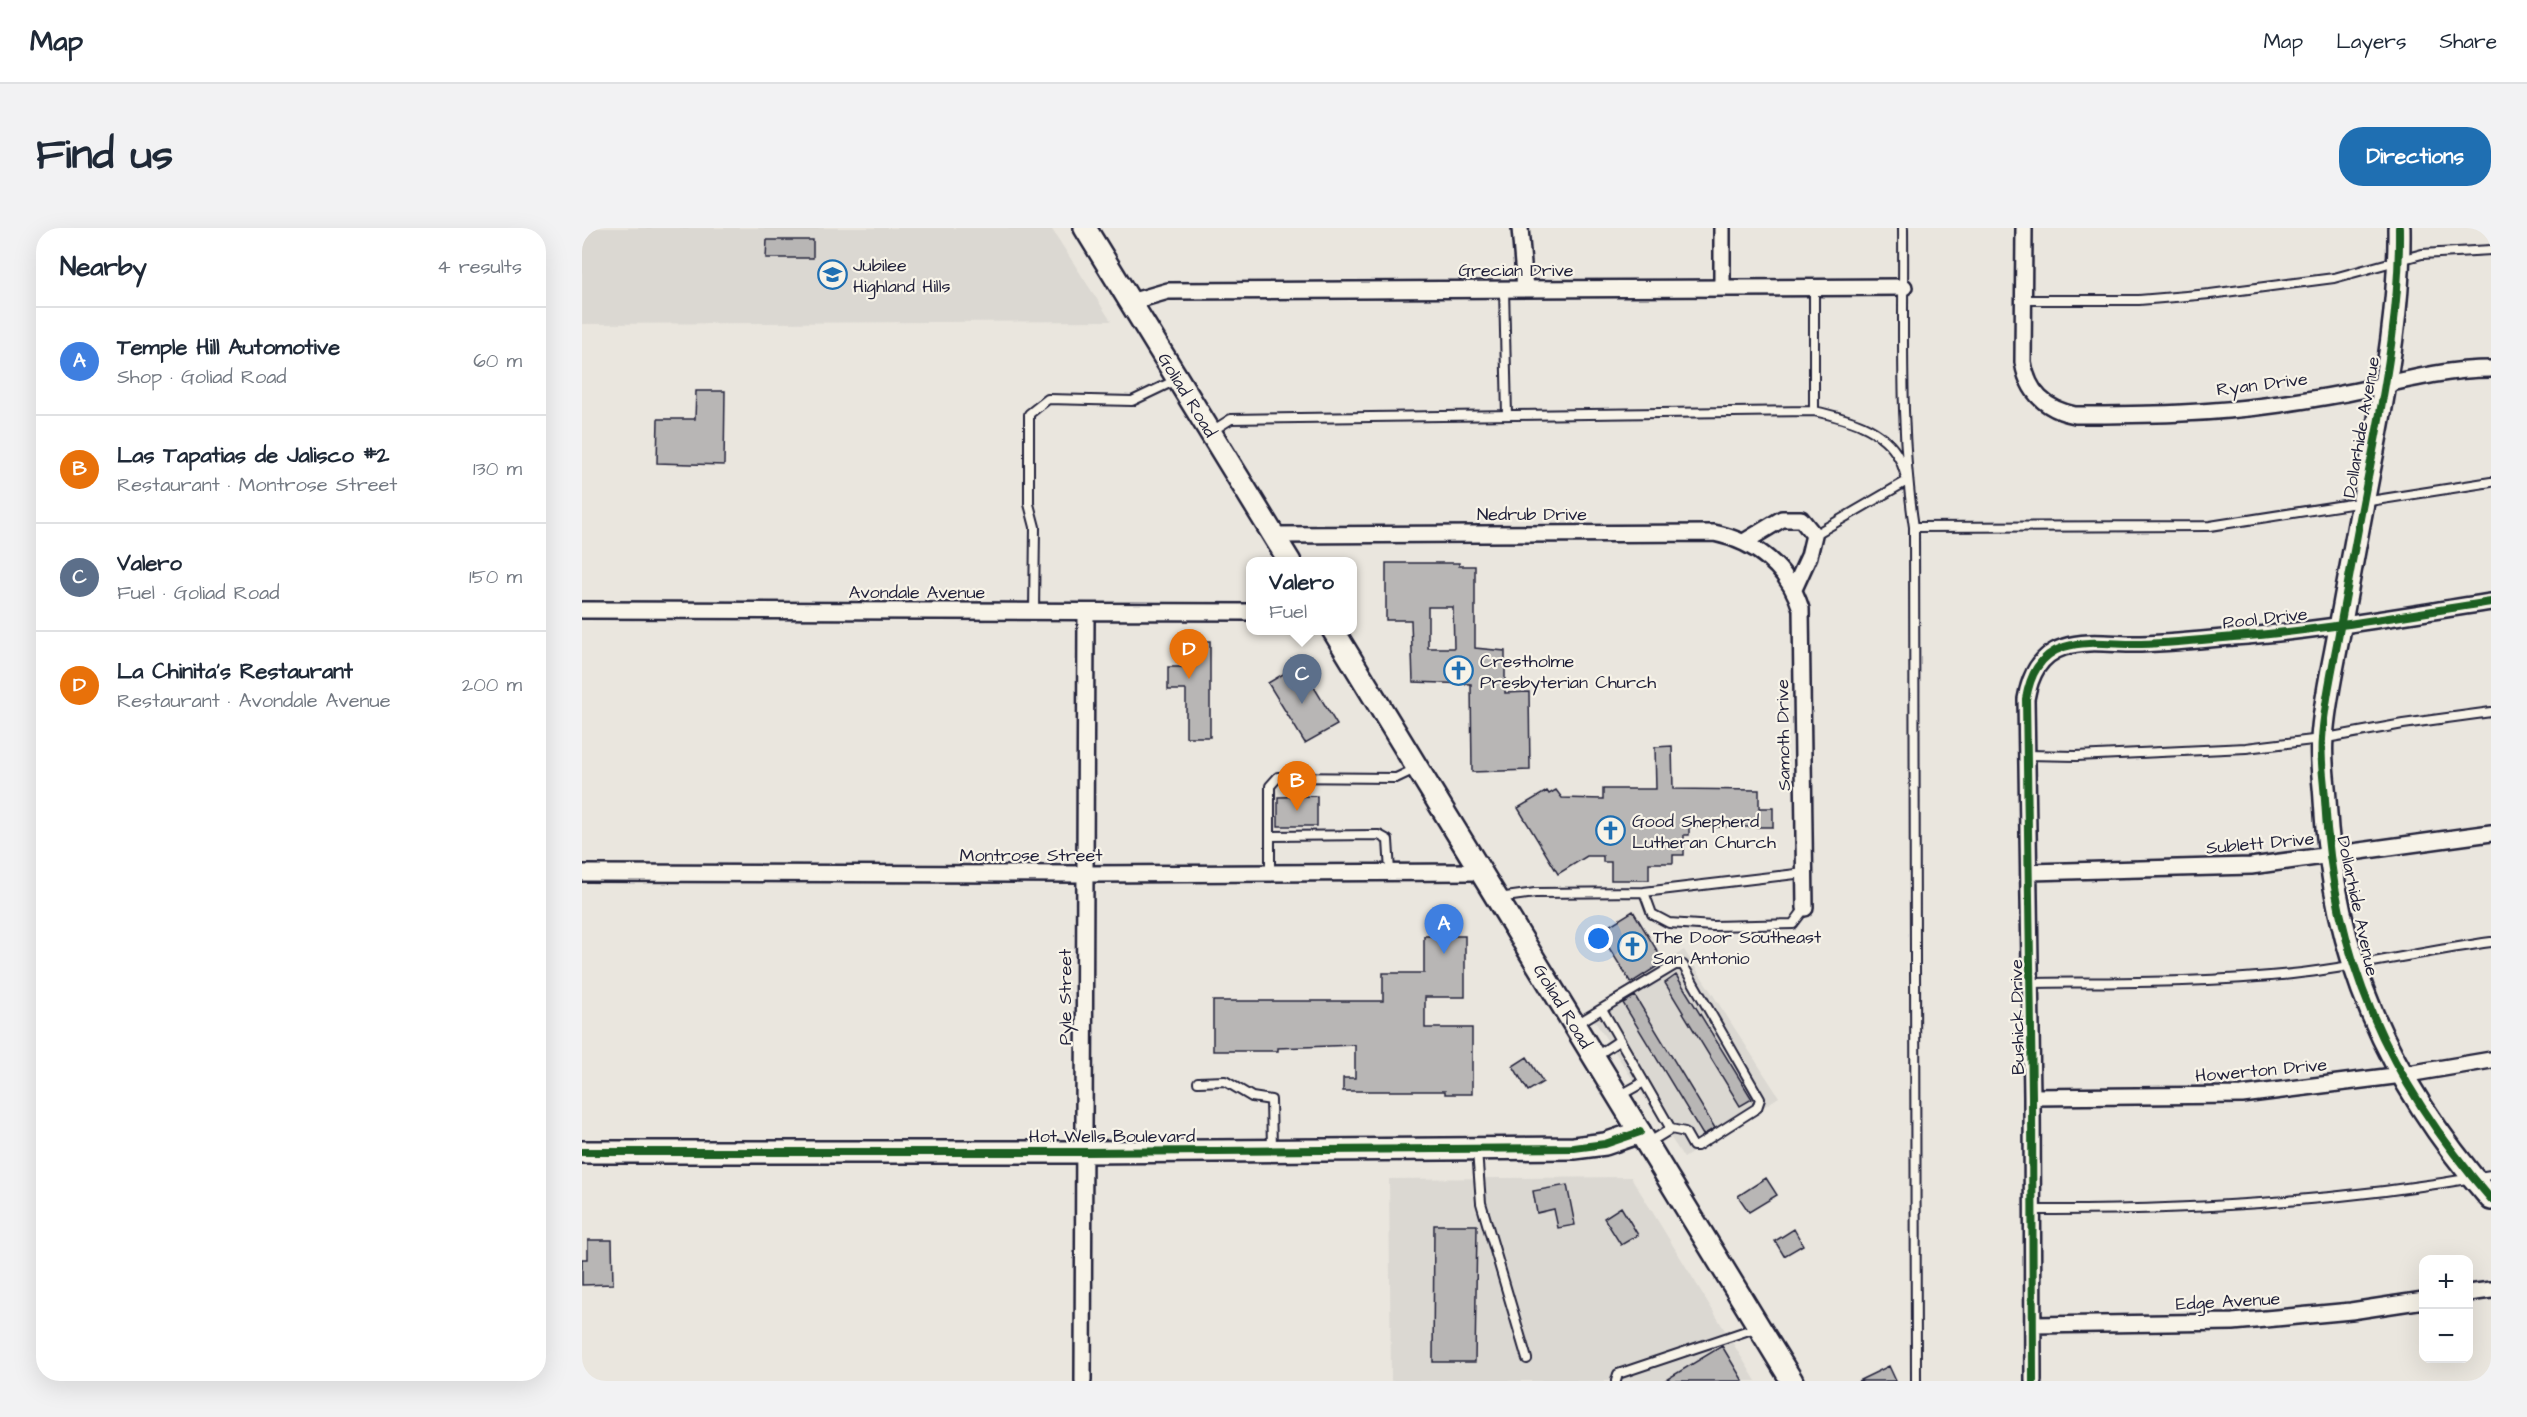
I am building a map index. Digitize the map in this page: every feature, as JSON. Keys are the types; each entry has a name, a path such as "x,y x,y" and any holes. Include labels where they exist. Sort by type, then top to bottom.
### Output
{"street":[{"name":"Goliad Road","path":"1085,228 1288,557"},
{"path":"1520,228 1525,290"},
{"path":"1722,228 1722,288"},
{"path":"2024,228 2024,300"},
{"name":"Dollarhide Avenue","path":"2399,228 2400,253 2397,260 2395,320 2386,383 2321,739 2330,856 2354,966 2362,992 2388,1050 2445,1143 2482,1177 2491,1199"},
{"name":"Grecian Drive","path":"1130,302 1168,291 1904,287"},
{"name":"Ryan Drive","path":"2024,300 2023,362 2030,388 2046,405 2075,415 2145,415 2279,404 2445,372 2491,369"},
{"path":"1744,542 1782,519 1801,519 1814,535 1809,556 1794,589"},
{"name":"Nedrub Drive","path":"1274,535 1714,533 1744,542 1760,550 1779,569"},
{"name":"Samoth Drive","path":"1779,569 1794,589 1801,609 1805,908"},
{"name":"Pool Drive","path":"2044,658 2065,646 2142,644 2257,636 2491,602"},
{"name":"Avondale Avenue","path":"582,610 1246,612"},
{"name":"Pyle Street","path":"1083,1381 1086,613"},
{"name":"Goliad Road","path":"1336,635 1792,1381"},
{"name":"Bushick Drive","path":"2033,1381 2030,872 2026,699 2029,682 2044,658"},
{"name":"Sublett Drive","path":"2030,872 2251,866 2491,833"},
{"name":"Montrose Street","path":"582,873 1480,872"},
{"name":"Howerton Drive","path":"2032,1097 2241,1095 2402,1075 2491,1060"},
{"name":"Hot Wells Boulevard","path":"582,1152 1084,1152 1575,1148 1644,1138"},
{"path":"2473,1292 2491,1290"},
{"name":"Edge Avenue","path":"2033,1324 2233,1322 2351,1311 2419,1301"}],"lane":[{"path":"1903,228 1902,404 1907,481 1914,527 1916,1381"},
{"path":"2024,300 2139,300 2210,294 2334,278 2397,260 2445,251 2491,250"},
{"path":"1814,288 1814,411"},
{"path":"1504,290 1507,415"},
{"path":"1034,612 1035,527 1029,504 1029,414 1048,399 1132,401 1178,379"},
{"path":"1210,432 1231,419 1814,411 1853,420 1878,435 1899,457 1907,481"},
{"path":"1814,535 1907,481"},
{"path":"1914,527 2210,526 2363,504 2491,482"},
{"path":"2027,755 2076,756 2187,752 2321,739 2403,724 2491,712"},
{"path":"1270,873 1270,786 1278,777 1396,778 1417,768"},
{"path":"1270,836 1379,835 1388,840 1390,872"},
{"path":"1496,898 1535,893 1644,892 1804,873"},
{"path":"1644,892 1652,914 1669,922 1713,926 1793,924 1805,908"},
{"path":"2031,983 2167,982 2244,978 2354,966 2491,942"},
{"path":"1575,1026 1675,965 1683,965 1760,1100 1757,1108 1697,1146 1693,1146 1685,1132 1671,1129 1644,1138"},
{"path":"1602,1009 1671,1129"},
{"path":"1594,1057 1620,1040"},
{"path":"1198,1082 1225,1081 1252,1097 1271,1100 1272,1150"},
{"path":"1619,1097 1644,1082"},
{"path":"1477,1148 1480,1203 1527,1359"},
{"path":"2032,1210 2120,1210 2248,1205 2314,1199 2482,1177"},
{"path":"1616,1381 1618,1374 1759,1327"}],"shaded area":[{"name":"Jubilee Highland Hills","path":"582,228 1051,228 1111,321 582,324"},
{"path":"1684,950 1779,1097 1684,1158 1588,1011"},
{"path":"1631,1177 1756,1381 1391,1381 1389,1179"}],"building":[{"path":"767,240 813,240 813,258 766,258"},
{"path":"696,391 725,391 724,465 657,463 658,419 695,419"},
{"name":"Crestholme Presbyterian Church","path":"1386,563 1459,563 1459,566 1475,566 1475,648 1505,651 1505,693 1529,692 1530,770 1472,772 1471,684 1413,682 1411,620 1386,620","holes":["1428,607 1453,607 1454,648 1428,648"]},
{"path":"1184,641 1210,641 1210,737 1186,737 1186,690 1168,690 1168,667 1184,667"},
{"path":"1300,664 1337,725 1305,743 1268,683"},
{"name":"Good Shepherd Lutheran Church","path":"1672,746 1673,789 1759,790 1759,808 1773,808 1773,827 1689,827 1689,835 1684,835 1684,855 1673,855 1673,863 1649,863 1649,880 1611,880 1611,862 1603,862 1603,856 1587,856 1558,874 1518,808 1547,791 1549,794 1556,790 1562,798 1603,799 1603,789 1656,789 1655,747"},
{"path":"1317,796 1317,826 1278,826 1278,797"},
{"name":"The Door Southeast San Antonio","path":"1633,911 1664,962 1631,983 1599,932"},
{"path":"1424,936 1465,936 1465,997 1425,997 1425,1028 1472,1028 1472,1094 1445,1094 1445,1091 1343,1091 1343,1078 1355,1078 1355,1045 1278,1048 1278,1051 1213,1051 1213,1001 1383,1001 1383,973 1424,973"},
{"path":"1676,975 1752,1099 1740,1106 1665,983"},
{"path":"1635,996 1715,1128 1703,1135 1623,1003"},
{"path":"1527,1057 1543,1082 1528,1091 1513,1066"},
{"path":"1766,1178 1777,1195 1749,1212 1738,1196"},
{"path":"1567,1185 1575,1225 1558,1228 1554,1209 1537,1213 1533,1191"},
{"path":"1621,1207 1638,1235 1621,1245 1604,1218"},
{"path":"1434,1225 1477,1225 1475,1362 1433,1362"},
{"path":"1794,1229 1803,1245 1784,1256 1775,1241"},
{"path":"588,1240 612,1240 613,1284 582,1285 582,1259 588,1259"},
{"path":"1722,1346 1743,1381 1664,1381"},
{"path":"1889,1366 1896,1381 1858,1381"}],"cycle path":[{"path":"2399,228 2395,312 2388,368 2323,726 2322,762 2330,858 2340,912 2354,964 2372,1014 2395,1062 2423,1109 2491,1199"},
{"path":"2033,1381 2032,1097 2026,699 2037,667 2048,655 2073,645 2153,644 2298,631 2491,602"},
{"path":"582,1152 1084,1152 1574,1148 1605,1144 1640,1132"}],"place":[{"name":"Jubilee Highland Hills","path":"832,275"},
{"name":"Crestholme Presbyterian Church","path":"1459,671"},
{"name":"La Chinita's Restaurant","path":"1189,679"},
{"name":"Valero","path":"1302,704"},
{"name":"Las Tapatias de Jalisco #2","path":"1297,811"},
{"name":"Good Shepherd Lutheran Church","path":"1611,831"},
{"name":"The Door Southeast San Antonio","path":"1632,947"},
{"name":"Temple Hill Automotive","path":"1444,954"}]}
